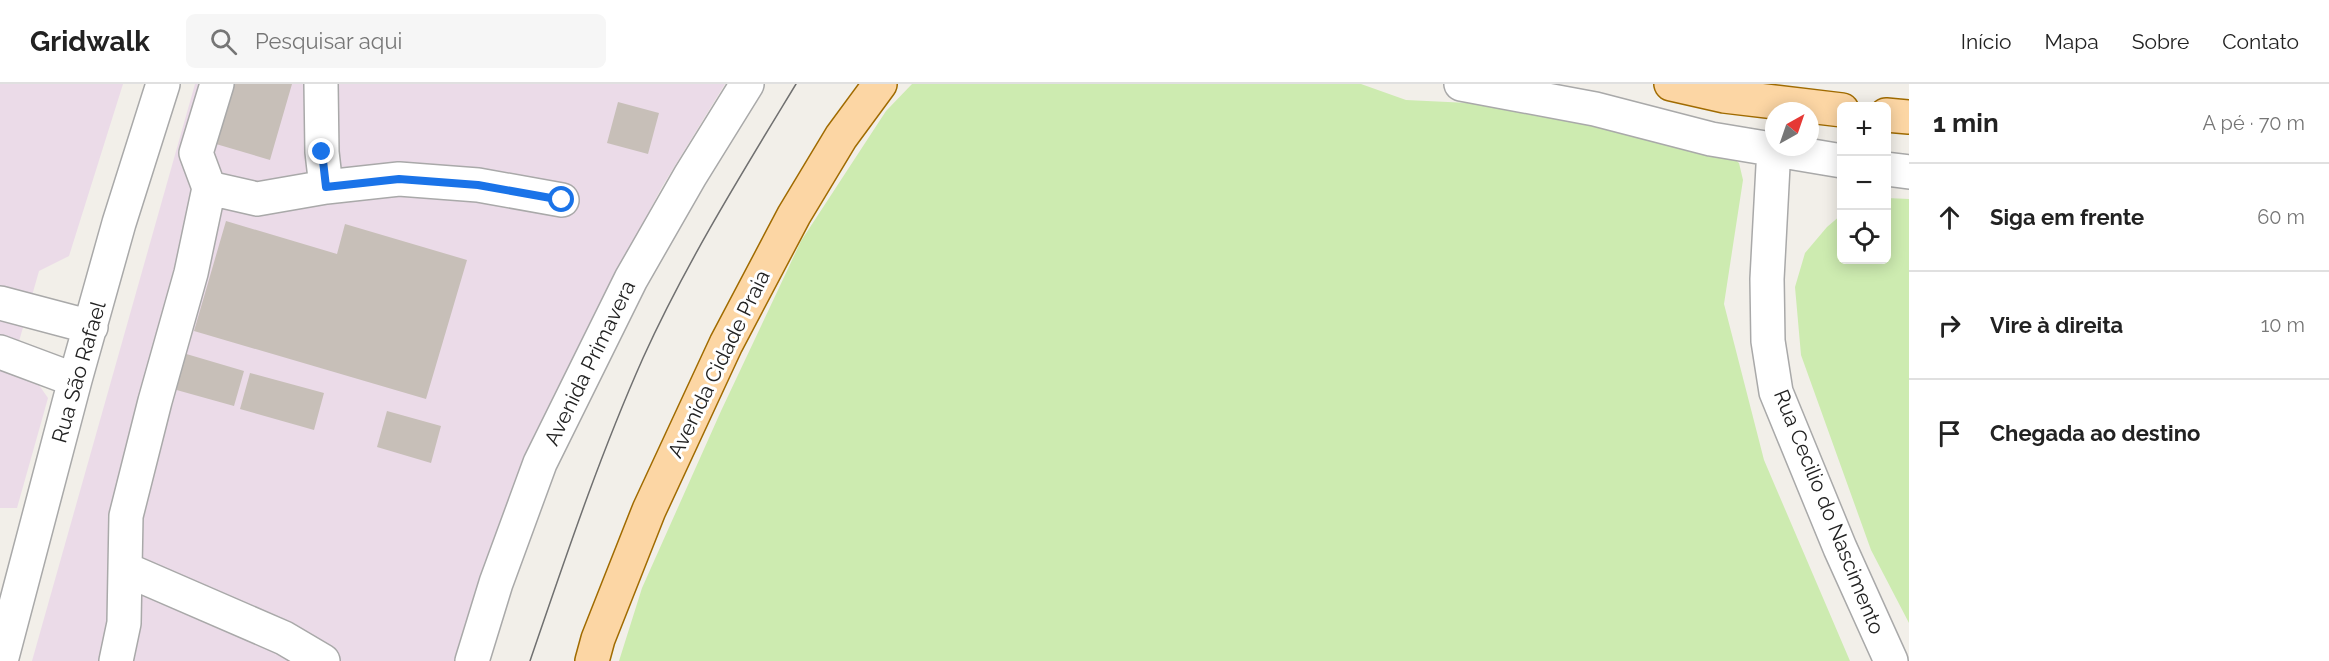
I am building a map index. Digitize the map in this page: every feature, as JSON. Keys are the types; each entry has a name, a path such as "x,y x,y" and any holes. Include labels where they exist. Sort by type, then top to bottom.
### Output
{"main road":[{"name":"Avenida Cidade Praia","path":"592,661 598,639 649,510 726,344 794,215 841,136 880,84"},
{"path":"1671,84 1765,105"},
{"path":"1819,109 1837,110"},
{"path":"1891,115 1909,117"}],"street":[{"name":"Rua São Rafael","path":"1,661 13,563 75,380 119,223 163,84"},
{"path":"116,661 124,623 126,516 191,273 209,188 196,153 217,84"},
{"path":"321,84 322,152 326,187"},
{"name":"Avenida Primavera","path":"472,661 496,583 540,463 631,279 690,176 747,84"},
{"path":"1461,84 1594,109 1711,139 1765,148"},
{"name":"Rua Cecilio do Nascimento","path":"1774,156 1768,341 1776,392 1840,548 1891,661"},
{"path":"1814,156 1837,160"},
{"path":"1891,170 1909,172"},
{"path":"209,188 256,199 326,187 399,179 478,185 562,200"},
{"path":"0,303 91,327"},
{"path":"0,352 75,380"},
{"path":"124,568 284,638 323,661"}],"shaded area":[{"path":"0,84 123,84 69,256 39,271 16,352 48,398 17,508 0,508"},
{"path":"195,84 725,84 662,187 616,274 456,661 32,661"}],"green space":[{"path":"912,84 1361,84 1406,100 1549,107 1733,158 1739,163 1743,180 1724,304 1764,460 1850,661 619,661 642,588 721,411 801,241 886,111"},
{"path":"1891,198 1909,199 1909,623 1871,550 1801,355 1795,287 1805,253 1837,218 1837,264 1891,264"}],"building":[{"path":"233,84 292,84 270,160 216,144"},
{"path":"618,102 659,113 648,154 607,143"},
{"path":"226,221 337,254 345,224 467,260 426,399 194,331"},
{"path":"183,353 244,371 234,406 173,389"},
{"path":"250,373 324,393 314,430 240,409"},
{"path":"387,411 441,426 431,463 377,447"}],"tram line":[{"path":"530,661 597,470 643,358 696,253 796,84"}],"route":[{"path":"322,152 326,187 399,179 478,185 562,200"}]}
